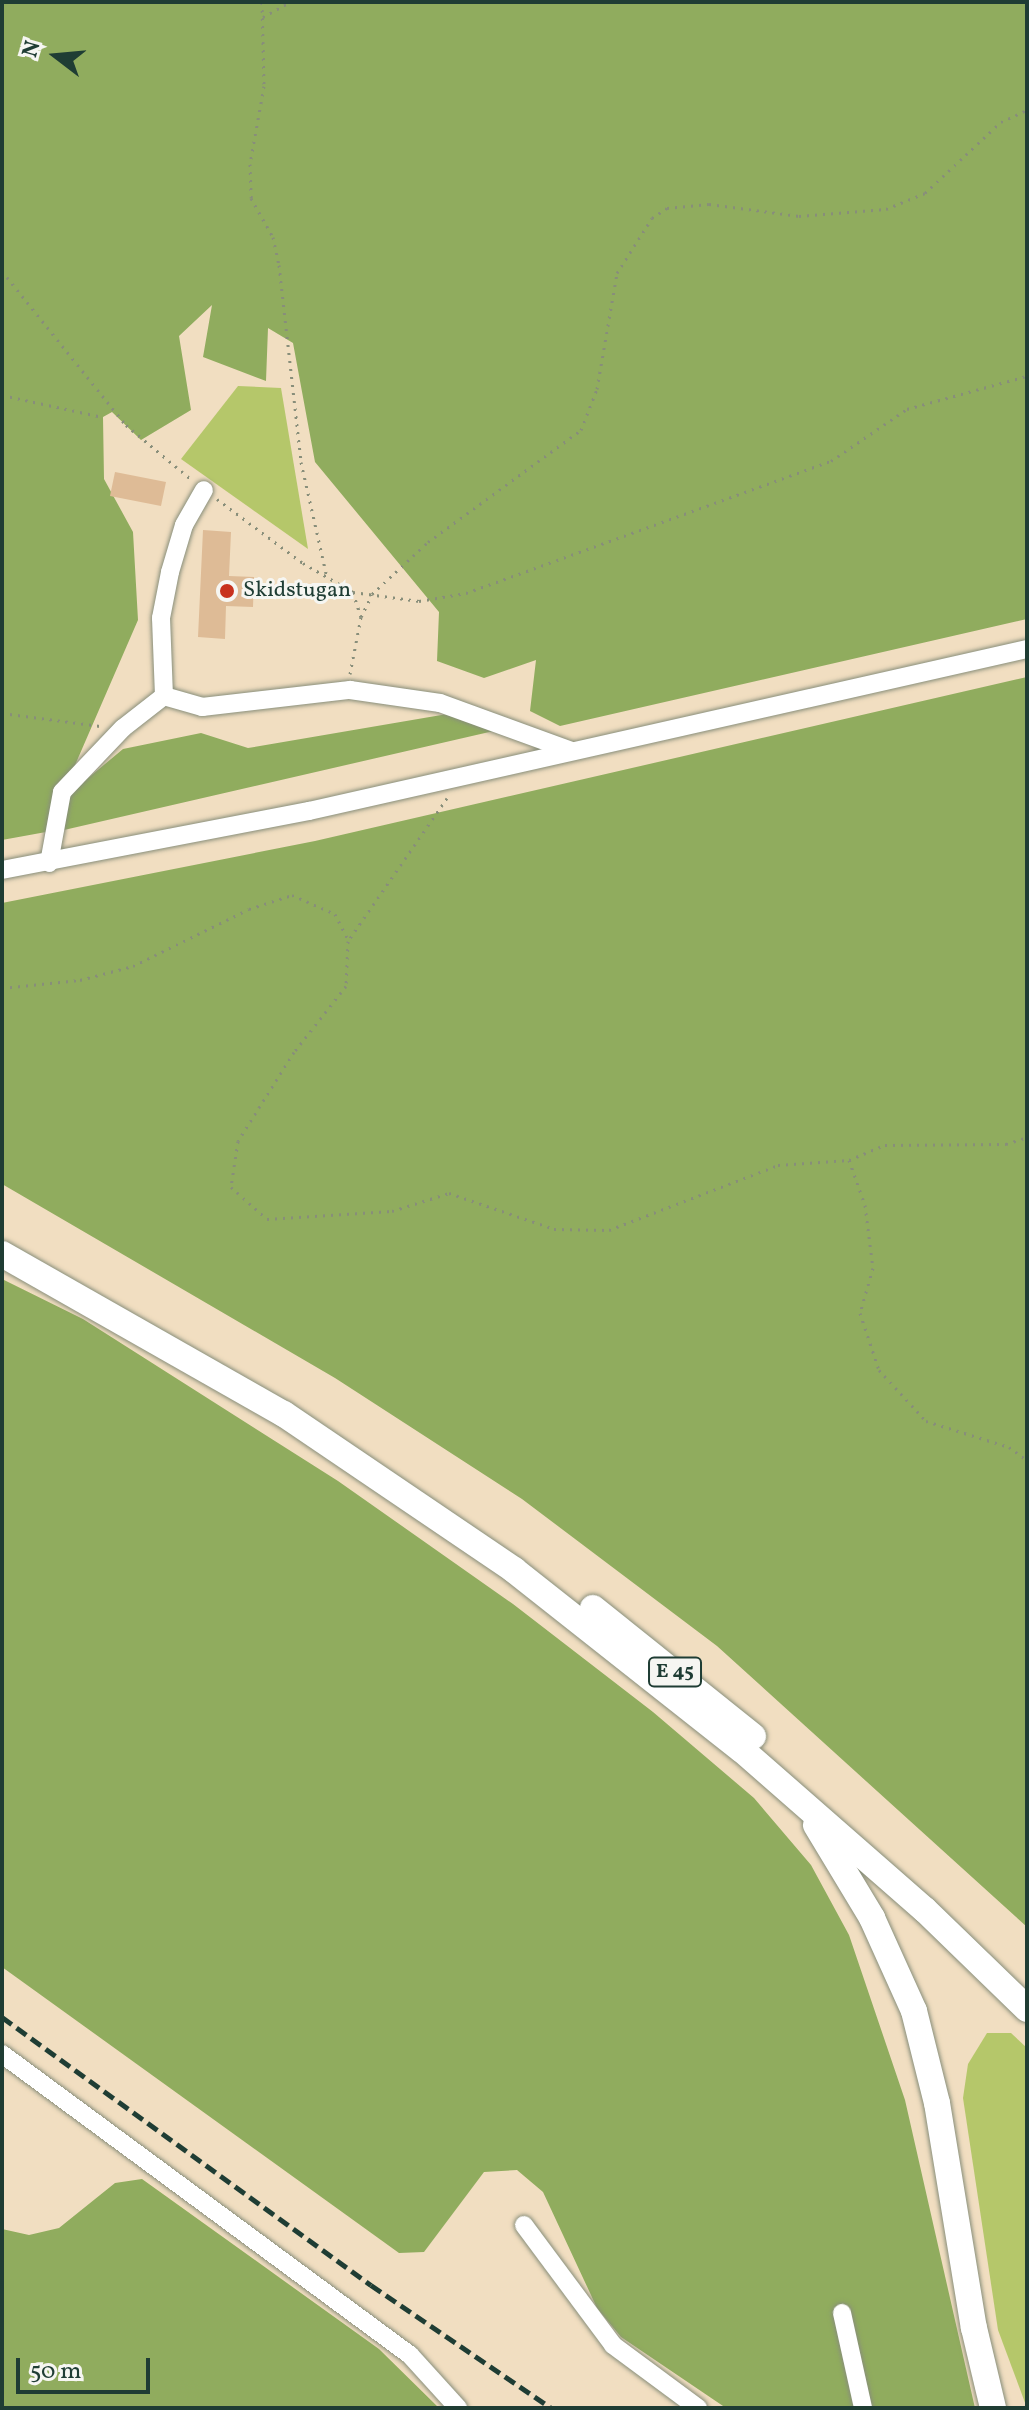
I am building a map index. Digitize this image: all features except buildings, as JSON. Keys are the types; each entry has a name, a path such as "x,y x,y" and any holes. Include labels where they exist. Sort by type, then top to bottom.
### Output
{"highway":[{"name":"E 45","path":"2,1235 290,1398 523,1556 752,1735 1027,1987"},
{"name":"E 45","path":"2,1254 172,1347 380,1477 586,1625 802,1801 1027,2009"},
{"path":"802,1801 872,1918 914,2011 940,2115 974,2328 993,2408"}],"street":[{"path":"164,696 161,618 184,525 204,490"},
{"path":"2,870 49,863 448,779 1027,649"},
{"path":"164,696 202,707 350,690 440,703 572,751"},
{"path":"49,863 62,792 123,728 164,696"},
{"path":"2,2054 410,2355 458,2408"},
{"path":"524,2225 613,2345 698,2408"},
{"path":"842,2313 863,2408"}],"path":[{"path":"262,2 264,86 250,164 251,198 273,237 279,265 301,462 327,577"},
{"path":"263,17 290,2"},
{"path":"350,690 361,617 372,594 428,542 581,430 597,389 617,273 652,218 667,208 709,204 799,216 886,209 925,193 1001,122 1027,110"},
{"path":"2,271 126,425 204,490 353,592 419,601 466,593 831,461 907,409 1027,376"},
{"path":"2,395 103,417"},
{"path":"353,592 361,617"},
{"path":"2,713 123,728"},
{"path":"348,941 448,796 448,779"},
{"path":"2,988 80,980 133,966 249,909 292,895 335,914 348,941 346,986 294,1052 238,1141 231,1187 267,1219 392,1211 449,1193 554,1229 609,1230 778,1165 849,1160 885,1145 1006,1144 1027,1137"},
{"path":"849,1160 865,1205 873,1268 860,1313 879,1370 926,1421 1009,1447 1027,1460"}],"green space":[{"path":"2,2 1027,2 1027,619 560,726 530,711 536,660 484,678 437,661 439,612 315,462 293,343 268,328 266,381 203,357 212,305 179,336 191,410 141,440 112,412 103,417 104,479 133,532 138,620 46,832 2,840"},
{"path":"238,386 281,388 308,549 181,459"},
{"path":"1027,677 1027,1927 717,1646 522,1499 335,1378 2,1184 2,903 315,841"},
{"path":"459,712 498,730 64,830 69,794 123,749 201,733 248,748"},
{"path":"2,1279 83,1319 338,1481 513,1604 653,1712 754,1798 811,1865 849,1935 905,2100 975,2408 726,2408 621,2337 597,2308 543,2192 517,2170 484,2172 424,2252 399,2253 2,1967"},
{"path":"987,2033 1011,2033 1027,2048 1027,2408 998,2330 963,2098 968,2064"},
{"path":"142,2179 379,2349 439,2408 2,2408 2,2229 29,2235 59,2228 115,2183"}],"railway":[{"path":"2,2017 371,2285 551,2408"}],"place":[{"name":"Skidstugan","path":"227,591"}]}
